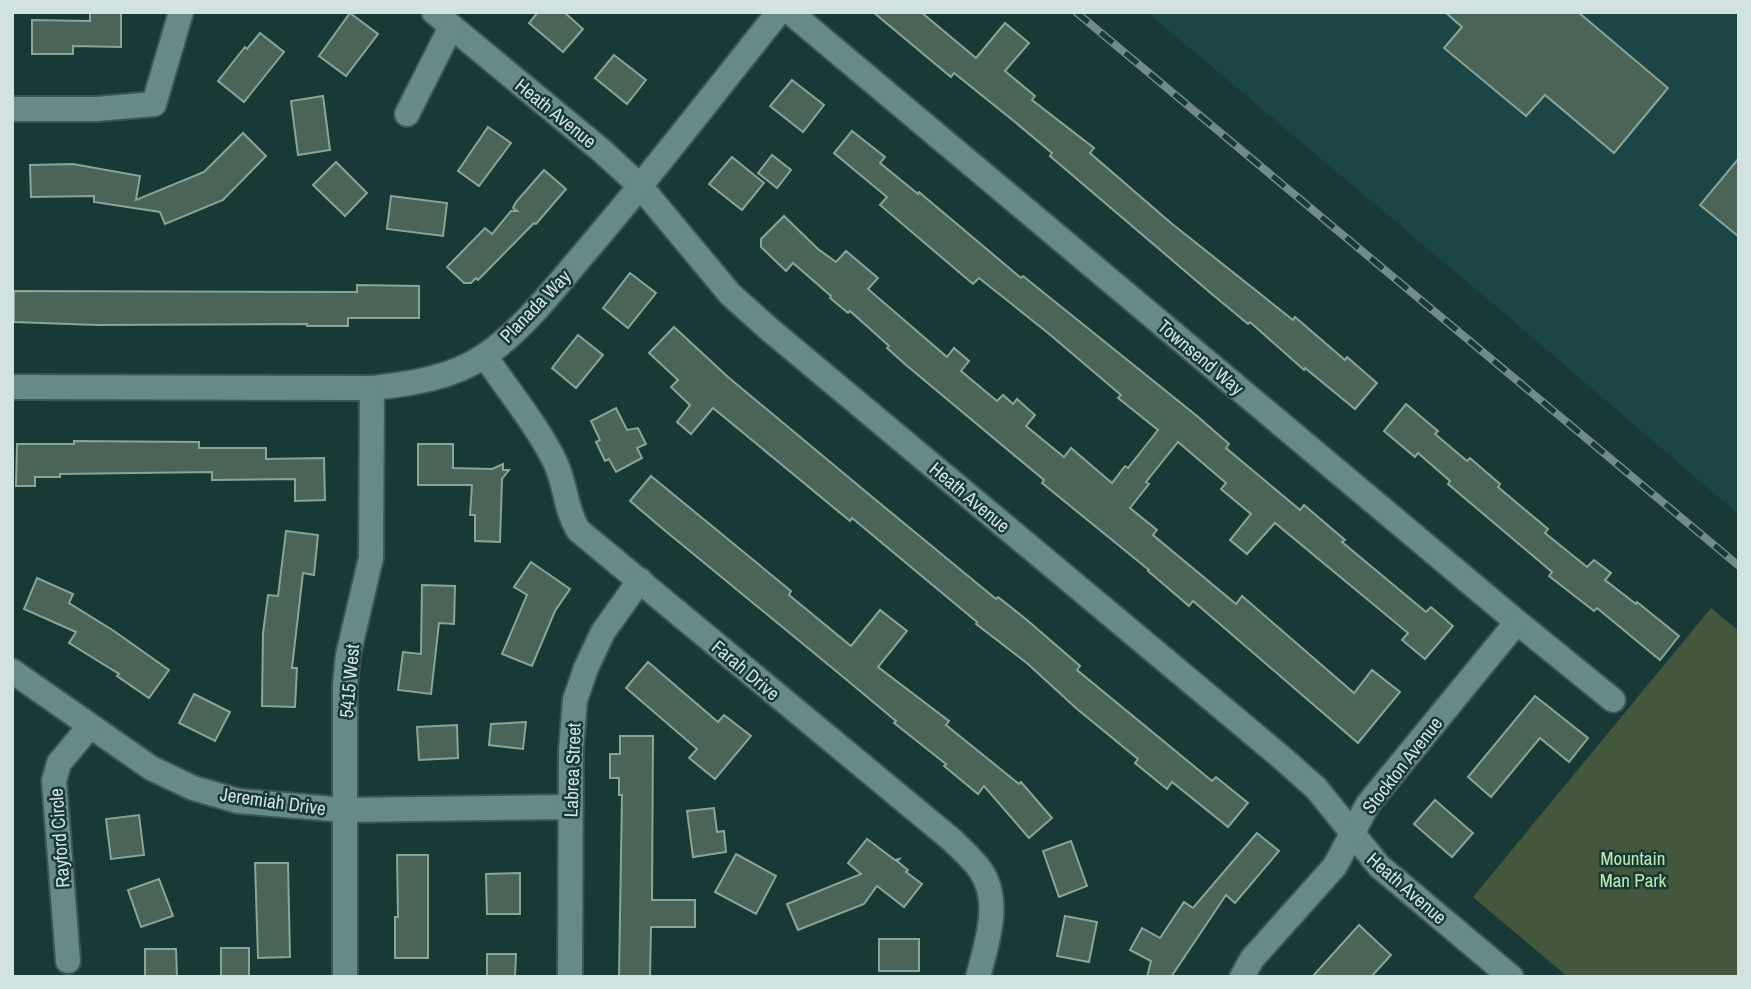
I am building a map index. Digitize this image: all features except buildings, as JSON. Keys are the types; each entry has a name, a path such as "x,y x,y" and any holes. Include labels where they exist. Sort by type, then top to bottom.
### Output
{"street":[{"path":"12,109 97,109 154,104 181,12"},
{"name":"Planada Way","path":"12,387 372,388 408,384 443,374 485,356 531,315 640,186 779,12"},
{"name":"Townsend Way","path":"790,12 1517,622 1614,700"},
{"path":"407,114 443,19"},
{"name":"Heath Avenue","path":"443,19 602,151 640,186 730,294 769,329 1281,757 1316,788 1379,866 1511,977"},
{"name":"Farah Drive","path":"485,356 549,449 558,467 569,515 578,530 952,840 983,873 991,894 991,916 978,977"},
{"name":"5415 West","path":"345,977 345,685 348,656 371,558 372,388"},
{"name":"Labrea Street","path":"570,977 570,807 575,700 603,632 640,580"},
{"name":"Stockton Avenue","path":"1242,977 1252,959 1335,866 1350,833 1368,804 1517,622"},
{"name":"Jeremiah Drive","path":"12,671 151,768 193,788 238,801 345,810 570,807"},
{"name":"Rayford Circle","path":"68,961 54,781 59,763 90,726"}],"shaded area":[{"path":"1147,12 1739,12 1739,515 1504,313"}],"green space":[{"name":"Mountain Man Park","path":"1711,608 1739,631 1739,977 1568,977 1473,897"}],"railway":[{"path":"1076,12 1739,566"}]}
